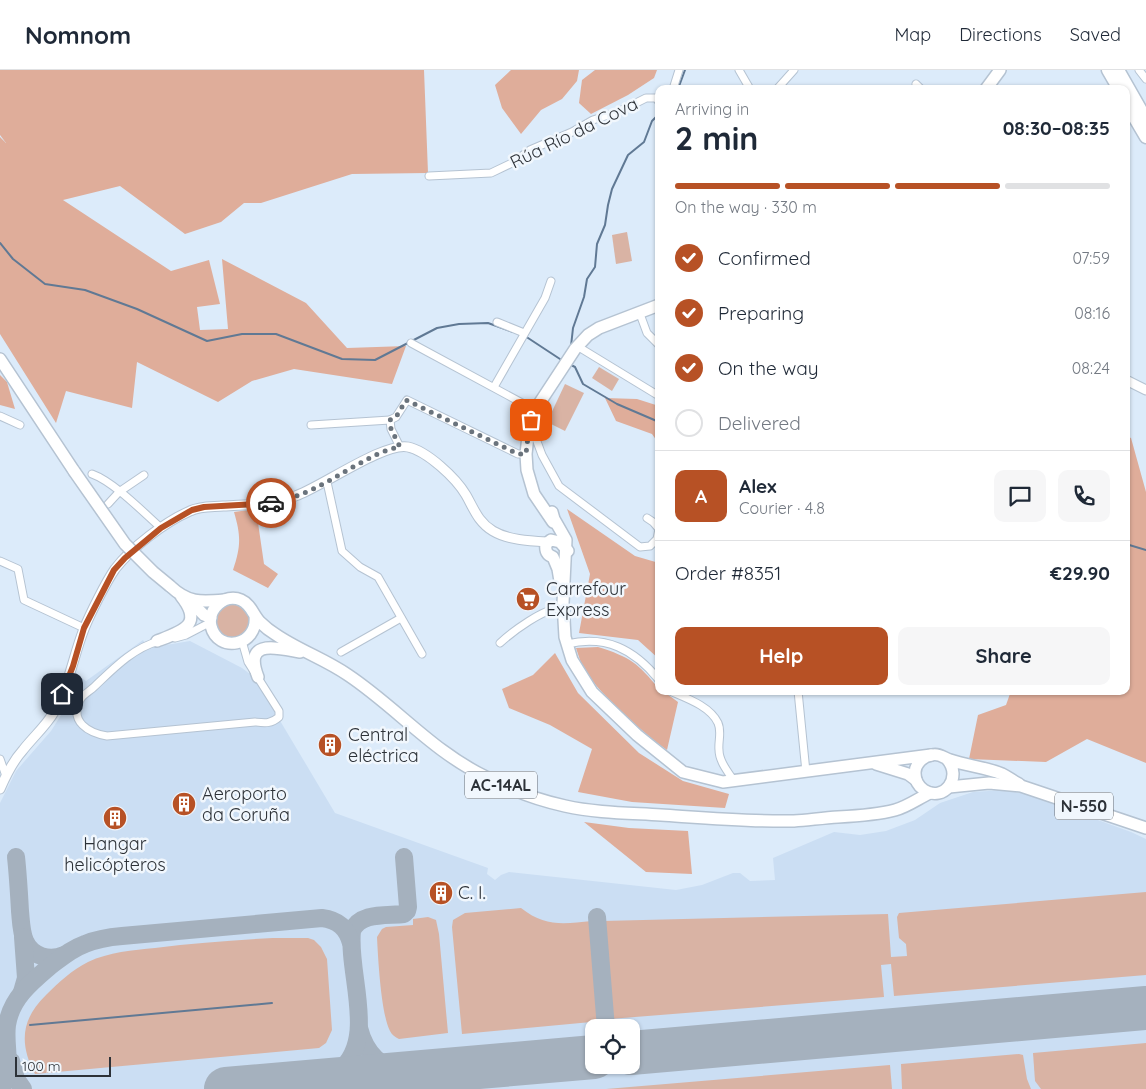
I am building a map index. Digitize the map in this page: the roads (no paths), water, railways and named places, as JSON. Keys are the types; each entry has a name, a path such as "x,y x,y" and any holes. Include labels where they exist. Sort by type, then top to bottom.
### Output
{"highway":[{"path":"989,85 1000,70"},
{"path":"1108,70 1117,85"},
{"path":"1118,70 1127,85"},
{"path":"1130,91 1146,119"},
{"path":"1130,110 1146,137"},
{"path":"655,307 599,328 588,335 576,347 533,415 528,436 526,458 529,478 552,534 549,547 558,569 560,608 572,660 592,692 637,735 683,772 723,782 931,755"},
{"name":"AC-14AL","path":"0,359 125,544 153,572 211,620 214,634 224,642 272,640 308,653"},
{"path":"534,494 552,512 570,542 573,560 569,592"},
{"path":"534,494 561,534 569,552 566,640"},
{"path":"552,512 566,540 563,603 566,640"},
{"path":"549,547 560,542 565,546"},
{"name":"AC-14AL","path":"185,598 207,602 237,599 243,601 262,625 278,636 347,674 436,747 460,763 484,777 520,793 565,806 677,816 794,821 871,815 905,801 922,786"},
{"name":"AC-14AL","path":"158,641 178,633 190,623 192,615 185,598"},
{"path":"211,620 215,608 224,600"},
{"path":"244,640 254,629 255,616"},
{"name":"AC-14AL","path":"258,677 254,659 256,654 265,647 308,653"},
{"name":"N-550","path":"931,755 936,754 947,759 1002,774 1021,786"},
{"path":"922,786 915,773 920,761 931,755"},
{"path":"947,759 953,769 952,782 949,787"},
{"path":"872,763 908,774 922,786"},
{"name":"N-550","path":"922,786 943,791 949,787 989,783 1021,786 1146,828"}],"street":[{"path":"674,85 679,70"},
{"path":"740,70 748,85"},
{"path":"781,85 794,70"},
{"path":"1139,70 1146,79"},
{"name":"Rúa Río da Cova","path":"429,176 491,173 530,150 572,132 593,120 618,112 646,98 655,98"},
{"path":"494,388 545,298 551,282"},
{"path":"640,314 647,333 655,341"},
{"path":"496,322 524,333"},
{"path":"411,343 494,388 533,415 532,432 559,486 640,547 650,546 655,541"},
{"path":"576,347 655,394"},
{"path":"1130,382 1146,390"},
{"path":"311,425 390,420 396,417 406,400 526,458 534,454 549,468"},
{"path":"0,416 20,426"},
{"path":"390,420 391,429 400,447"},
{"path":"0,789 22,750 54,712 73,666 84,628 114,570 125,558 161,528 192,510 204,507 262,504 281,501 327,482 378,453 400,447 408,447 420,451 454,479 484,525 494,531 549,547"},
{"path":"92,474 120,492 161,528"},
{"path":"108,504 120,492 144,475"},
{"path":"327,482 342,551 360,567 378,577 422,654"},
{"path":"647,518 655,524"},
{"path":"0,561 18,568 24,600 84,628"},
{"path":"500,643 544,612 560,608"},
{"path":"341,652 401,618"},
{"path":"211,620 186,635 158,641 140,649 124,660 80,700 77,714 80,722 86,729 95,734 107,736 274,721 279,717 279,711 248,662 244,640"},
{"path":"566,640 594,640 624,649 646,664 655,675"},
{"path":"679,695 711,712 715,718 718,723 720,737 718,750 721,761 734,781"},
{"path":"798,695 806,772"},
{"path":"0,759 6,776"}],"waterway":[{"path":"679,85 685,70"},
{"path":"571,346 573,328 584,297 587,279 595,267 597,244 605,225 612,189 628,155 644,142 655,118"},
{"path":"0,243 13,259 45,284 85,290 137,309 207,341 242,334 276,334 342,359 375,360 437,328 459,324 488,323 513,332"},
{"path":"525,336 563,361"},
{"path":"569,364 575,367 583,384 617,404 655,420"},
{"path":"1130,545 1146,550"},
{"path":"30,1025 272,1003"}],"place":[{"name":"Carrefour Express","path":"528,599"},
{"name":"Central eléctrica","path":"330,745"},
{"name":"Aeroporto da Coruña","path":"184,804"},
{"name":"Hangar helicópteros","path":"115,818"},
{"name":"C. I.","path":"441,893"}]}
